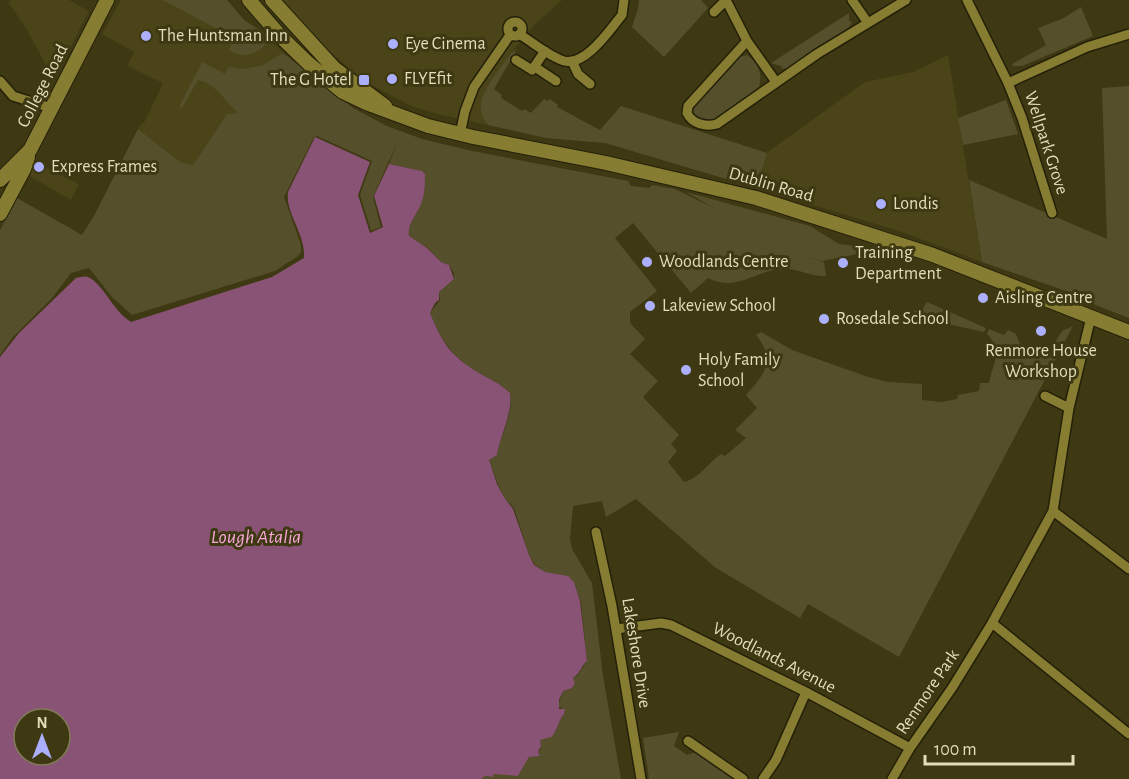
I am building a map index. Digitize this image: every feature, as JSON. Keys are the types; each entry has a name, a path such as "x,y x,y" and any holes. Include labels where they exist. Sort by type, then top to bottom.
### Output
{"main road":[{"name":"College Road","path":"0,180 30,150 107,0"},
{"name":"Dublin Road","path":"249,0 282,38 309,64 343,92 366,103 428,126 460,134 606,162 756,198 913,248 1129,332"},
{"name":"Dublin Road","path":"272,0 334,68 392,111"},
{"path":"0,214 24,170 30,150"}],"street":[{"path":"460,134 474,87 515,35 559,59 572,62 580,60 614,26 622,15 624,0"},
{"path":"714,12 726,0 747,41 776,82"},
{"path":"852,0 868,22"},
{"path":"747,41 688,106 686,110 688,117 703,125 717,124 776,82 906,0"},
{"name":"Wellpark Grove","path":"967,0 1008,83 1022,118 1052,213"},
{"name":"Wellpark Grove","path":"1008,83 1087,47 1129,34"},
{"path":"535,68 545,51"},
{"path":"516,60 531,70 535,68 556,81"},
{"path":"572,62 578,74 590,84"},
{"path":"0,81 13,96 51,108"},
{"name":"Renmore Park","path":"892,779 992,624 1053,511 1069,408 1091,317"},
{"path":"1045,396 1069,408"},
{"path":"1053,511 1129,569"},
{"name":"Lakeshore Drive","path":"596,532 616,629 640,779"},
{"name":"Woodlands Avenue","path":"616,629 661,623 671,625 806,692 910,748"},
{"path":"992,624 1129,734"},
{"path":"763,779 776,760 806,692"},
{"path":"688,741 743,779"}],"shaded area":[{"path":"11,0 69,0 89,11 54,80 26,28 8,2"},
{"path":"121,0 227,0 245,21 263,32 285,54 283,53 239,113 227,114 193,165 180,162 138,129 144,123 163,83 127,66 134,52 102,34"},
{"path":"163,0 227,0 245,21 263,32 268,41 260,49 250,54 234,53 229,50 234,38"},
{"path":"281,0 562,0 534,25 511,53 483,95 484,120 488,125 411,106 364,81 323,46"},
{"path":"639,0 701,0 708,8 664,57 632,27"},
{"path":"1081,7 1093,36 1022,66 1013,66 1012,64 1046,45 1038,28 1062,19"},
{"path":"849,13 849,21 852,22 848,28 787,68 782,69 781,66 771,63"},
{"path":"517,49 494,89 502,95 501,98 522,111 524,109 531,113 544,99 548,101 550,99 558,105 557,107 600,130 621,106 767,153 758,180 760,189 605,143 546,138 488,125 482,116 483,98 492,79 511,53"},
{"path":"283,53 353,108 387,126 422,139 628,181 631,186 649,188 652,185 675,189 716,209 686,192 810,226 839,244 892,251 862,253 822,261 802,256 824,262 826,276 780,269 736,282 718,282 708,278 691,293 633,223 615,238 657,291 630,312 630,323 645,339 630,354 658,381 643,397 679,435 671,444 677,451 668,462 684,482 699,474 721,454 725,456 746,438 735,430 757,408 746,395 766,367 766,352 756,335 761,332 792,350 868,377 888,382 922,384 922,400 941,402 957,399 958,395 979,391 980,383 989,383 996,351 987,334 989,329 1004,335 1008,330 1016,334 1021,347 1045,359 1062,331 1073,326 899,657 808,604 800,618 716,568 636,499 606,517 602,501 573,506 570,539 572,549 592,583 603,676 621,779 481,779 485,776 493,777 494,774 518,776 529,757 540,756 538,752 541,749 540,740 554,734 564,715 565,710 558,706 563,691 572,688 575,683 573,678 577,676 587,661 581,602 574,582 567,576 545,572 535,565 529,555 514,508 504,497 498,484 489,460 497,455 510,409 510,393 462,361 449,348 434,323 430,313 440,300 439,292 454,279 454,273 449,265 441,262 428,248 409,237 411,224 423,197 425,174 422,171 389,164 397,143 373,197 381,227 371,231 360,195 372,161 317,136 314,137 284,197 301,245 301,252 298,256 275,271 132,315 112,297 89,268 71,273 52,298 13,337 0,355 0,230 17,198 82,235 138,129 180,162 193,165 227,114 238,113 215,89 198,80 182,108 179,107 202,62 225,74 229,67 242,69 261,66"},
{"path":"747,55 759,69 759,87 715,120 700,120 694,116 693,106 739,57"},
{"path":"948,55 982,262 899,231 760,189 758,180 765,154 865,82 913,72"},
{"path":"1129,86 1129,318 1075,297 1066,291 982,262 969,180 1107,239 1102,88"},
{"path":"1006,100 1018,134 963,145 958,118"},
{"path":"35,162 79,184 71,200 28,175"},
{"path":"927,302 986,328 984,332 916,317 915,310 920,312"},
{"path":"679,732 674,746 687,755 696,752 736,779 649,779 643,738"}],"water":[{"name":"Lough Atalia","path":"315,137 370,162 358,195 370,233 383,227 374,196 389,164 422,171 425,174 423,197 411,224 409,236 427,248 441,262 449,265 454,279 439,292 439,300 430,313 439,333 454,354 469,367 510,393 510,408 497,455 489,460 497,484 513,509 534,565 545,572 568,576 574,582 580,601 587,661 573,678 575,683 572,688 563,691 559,700 559,709 565,709 564,715 554,734 540,740 541,746 538,752 540,756 529,757 518,776 494,774 493,777 485,776 481,779 0,779 0,357 19,333 76,278 83,276 95,282 119,312 131,322 272,277 304,258 302,241 288,200 288,192"}],"place":[{"name":"The Huntsman Inn","path":"146,36"},
{"name":"Eye Cinema","path":"393,44"},
{"name":"FLYEfit","path":"392,79"},
{"name":"The G Hotel","path":"364,80"},
{"name":"Express Frames","path":"39,167"},
{"name":"Londis","path":"881,204"},
{"name":"Woodlands Centre","path":"647,262"},
{"name":"Training Department","path":"843,263"},
{"name":"Aisling Centre","path":"983,298"},
{"name":"Lakeview School","path":"650,306"},
{"name":"Rosedale School","path":"824,319"},
{"name":"Renmore House Workshop","path":"1041,331"},
{"name":"Holy Family School","path":"686,370"}]}
